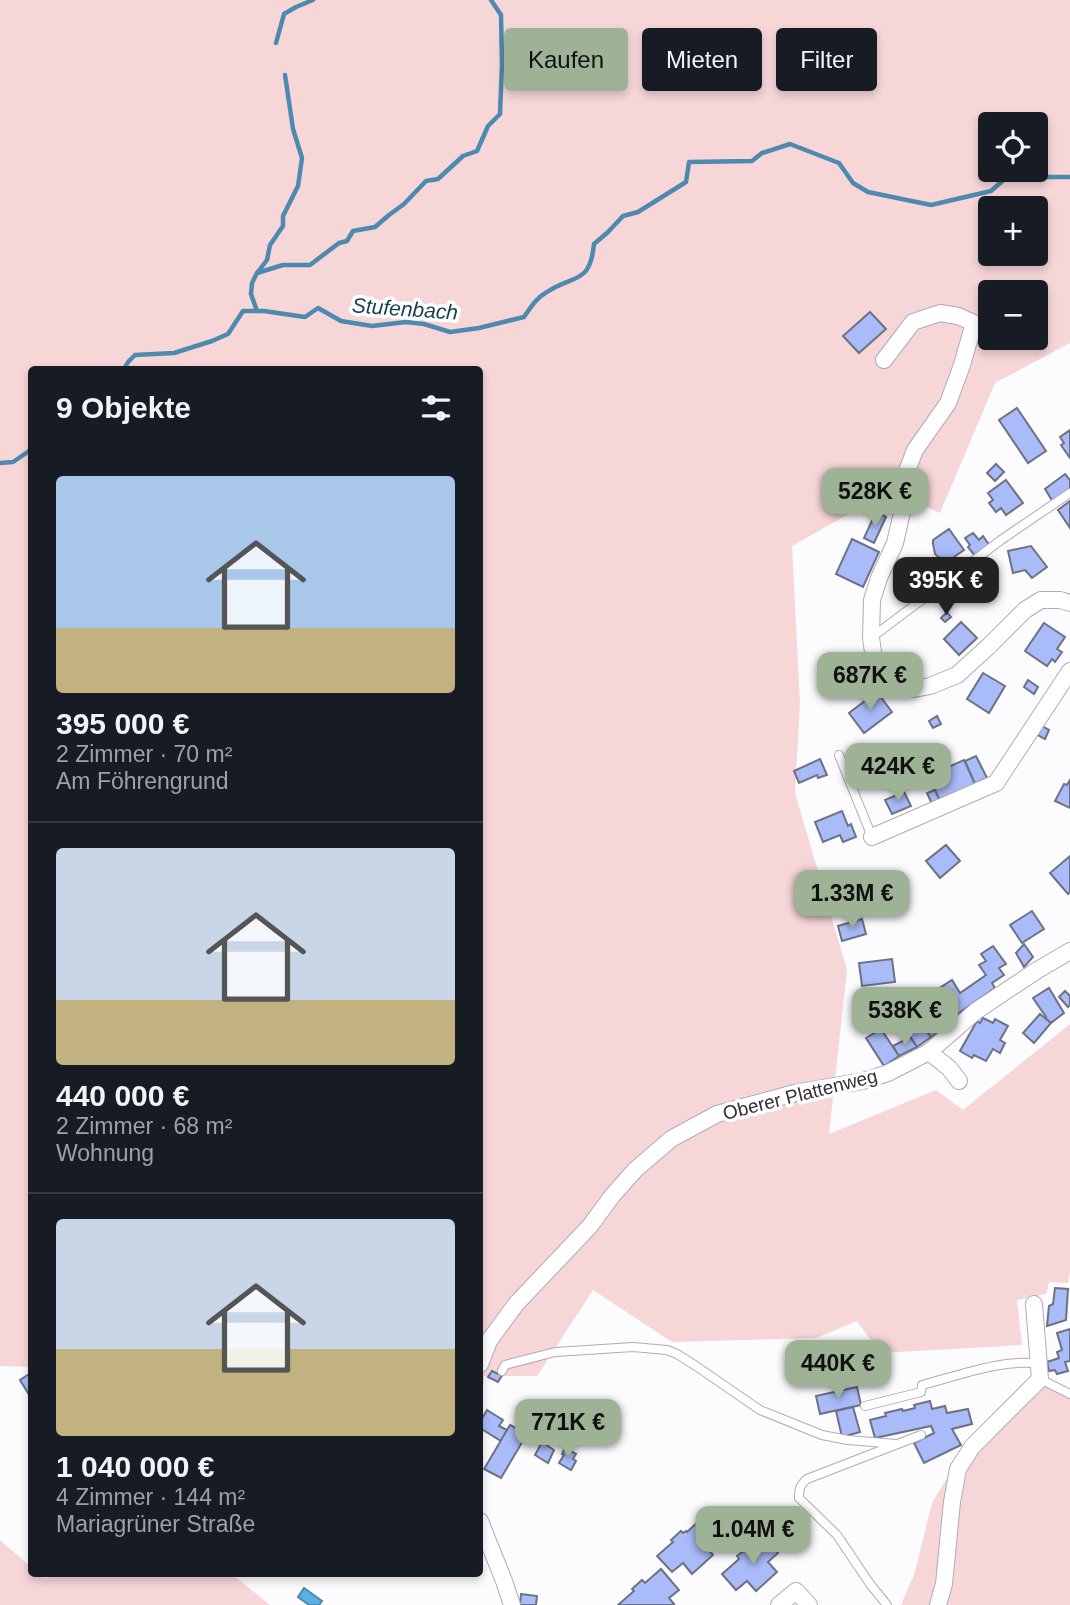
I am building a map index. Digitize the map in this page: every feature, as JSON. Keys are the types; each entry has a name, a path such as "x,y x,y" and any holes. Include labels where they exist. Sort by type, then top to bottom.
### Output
{"street":[{"path":"884,360 913,322 940,313 958,316 974,323 948,403 915,450 905,475 903,508 895,544 872,600 871,638 874,659 885,681 893,687 930,687 957,675 1025,610 1041,600 1070,603"},
{"path":"872,837 996,783 1070,671"},
{"name":"Oberer Plattenweg","path":"483,1356 489,1341 516,1304 590,1226 635,1170 671,1139 717,1114 795,1093 863,1081 888,1073 929,1052 976,1012 1070,951"},
{"path":"929,1052 949,1068 959,1081"},
{"path":"939,1605 958,1469 972,1447 1039,1372 1034,1304"},
{"path":"483,1528 512,1605"},
{"path":"779,1605 796,1591 809,1605"}],"lane":[{"path":"871,638 1001,540 1070,493"},
{"path":"839,755 872,837"},
{"path":"502,1371 505,1365 555,1352 634,1347 667,1350 696,1366 760,1410 822,1435 897,1444"},
{"path":"865,1406 921,1392 922,1385 1025,1362 1070,1394"},
{"path":"887,1605 837,1535 799,1498 800,1485 807,1479 920,1435"}],"shaded area":[{"path":"0,0 1070,0 1070,343 995,383 940,513 891,490 792,546 800,703 795,793 847,970 829,1134 936,1090 963,1110 1070,1024 1070,1273 1068,1283 1049,1282 1046,1294 1017,1300 1022,1345 880,1353 857,1321 816,1338 672,1342 593,1290 537,1376 484,1376 483,1386 483,366 28,366 28,1367 0,1366"},
{"path":"1041,1384 1070,1398 1070,1605 901,1605 915,1572 932,1503 971,1438"},
{"path":"0,1540 28,1564 28,1577 232,1577 270,1605 0,1605"}],"water":[{"path":"304,1588 322,1601 319,1605 309,1605 298,1597"}],"building":[{"path":"870,312 886,329 859,353 843,336"},
{"path":"1017,408 1046,451 1028,463 999,420"},
{"path":"1070,430 1070,458 1061,445 1064,443 1060,437"},
{"path":"996,464 1004,472 995,481 987,473"},
{"path":"1065,474 1070,480 1070,489 1053,502 1045,489"},
{"path":"1006,480 1023,503 1006,515 1001,508 996,512 989,503 993,500 988,493"},
{"path":"1070,501 1070,528 1058,510"},
{"path":"876,512 886,517 874,543 864,538"},
{"path":"949,529 964,550 948,561 935,554 933,540"},
{"path":"973,533 979,540 983,536 990,546 976,557 965,538"},
{"path":"852,539 879,552 863,587 836,574"},
{"path":"1031,546 1047,567 1032,578 1025,570 1013,573 1008,551"},
{"path":"947,612 951,617 945,622 941,618"},
{"path":"961,622 977,638 959,655 944,639"},
{"path":"1044,623 1065,637 1057,649 1062,652 1055,662 1052,659 1047,666 1025,651"},
{"path":"983,673 1005,686 989,713 967,699"},
{"path":"1028,680 1038,687 1034,694 1024,687"},
{"path":"877,692 892,712 864,733 849,713"},
{"path":"937,716 941,724 933,728 929,721"},
{"path":"1040,725 1049,730 1045,739 1036,734"},
{"path":"976,756 987,778 975,784 965,761"},
{"path":"820,759 827,775 818,778 817,775 799,783 794,771"},
{"path":"964,760 975,784 940,801 928,776"},
{"path":"1070,780 1070,808 1055,801 1064,784 1067,785"},
{"path":"935,790 940,801 933,806 927,793"},
{"path":"904,792 911,806 892,814 885,800"},
{"path":"842,811 856,837 843,842 840,835 823,842 815,822"},
{"path":"946,845 960,861 940,878 926,861"},
{"path":"1070,856 1070,892 1068,894 1050,873"},
{"path":"1032,911 1044,929 1022,943 1010,925"},
{"path":"862,919 866,934 842,941 838,926"},
{"path":"1024,944 1033,957 1024,967 1016,953"},
{"path":"993,946 1006,964 999,968 1004,975 992,983 995,988 956,1015 938,989 952,980 960,993 986,975 979,965 986,961 981,954"},
{"path":"892,959 895,982 862,986 859,963"},
{"path":"1049,988 1064,1013 1051,1023 1033,998"},
{"path":"1065,991 1070,996 1068,1007 1059,997"},
{"path":"1040,1014 1051,1023 1034,1043 1023,1033"},
{"path":"915,1015 931,1037 917,1047 902,1024"},
{"path":"935,1017 943,1029 931,1037 923,1025"},
{"path":"983,1018 993,1023 995,1019 1008,1026 1000,1040 1005,1043 1000,1053 993,1049 986,1061 974,1055 972,1058 960,1051 977,1021 980,1023"},
{"path":"881,1029 899,1056 884,1066 866,1038"},
{"path":"910,1037 917,1047 899,1056 893,1046"},
{"path":"1055,1288 1068,1289 1066,1320 1047,1326 1049,1306 1053,1304"},
{"path":"1070,1329 1070,1361 1065,1362 1068,1371 1057,1374 1055,1370 1049,1371 1047,1362 1059,1358 1057,1352 1062,1350 1057,1333"},
{"path":"492,1371 503,1374 498,1382 488,1377"},
{"path":"28,1375 28,1393 20,1380"},
{"path":"857,1387 861,1405 820,1414 816,1396"},
{"path":"930,1401 932,1409 945,1406 947,1413 968,1409 972,1424 952,1429 961,1445 924,1463 914,1443 934,1433 931,1426 875,1438 870,1420 886,1416 885,1413 915,1408 914,1405"},
{"path":"853,1407 860,1432 842,1437 836,1411"},
{"path":"487,1410 503,1420 499,1426 507,1430 501,1441 483,1430 483,1417"},
{"path":"510,1425 527,1434 501,1478 484,1469"},
{"path":"542,1442 554,1450 548,1463 535,1455"},
{"path":"565,1448 576,1454 571,1470 559,1463"},
{"path":"700,1520 718,1540 708,1549 713,1555 692,1574 683,1563 672,1572 657,1556 681,1531 687,1532"},
{"path":"764,1537 778,1553 768,1562 777,1572 756,1591 747,1581 736,1590 722,1574 739,1559 737,1556 746,1549 748,1551"},
{"path":"661,1569 679,1590 669,1598 674,1604 618,1605 642,1580 645,1583"},
{"path":"521,1594 537,1596 536,1605 520,1605"}],"waterway":[{"path":"276,43 284,14 313,0"},
{"path":"257,273 283,265 310,265 339,243 347,241 353,231 375,227 404,204 426,181 438,179 463,156 477,151 488,126 500,114 501,15 491,0"},
{"path":"257,311 251,294 252,283 267,260 270,245 283,226 283,216 298,186 302,158 293,129 285,75"},
{"name":"Stufenbach","path":"126,366 135,355 174,353 228,334 243,311 305,317 318,308 341,321 372,326 406,322 450,332 524,317 543,294 584,272 589,266 594,244 623,216 638,212 686,182 689,162 752,161 762,153 790,144 839,163 853,183 868,192 931,205 991,191 1007,177 1070,177"},
{"name":"Stufenbach","path":"0,463 13,462 28,452"}]}
